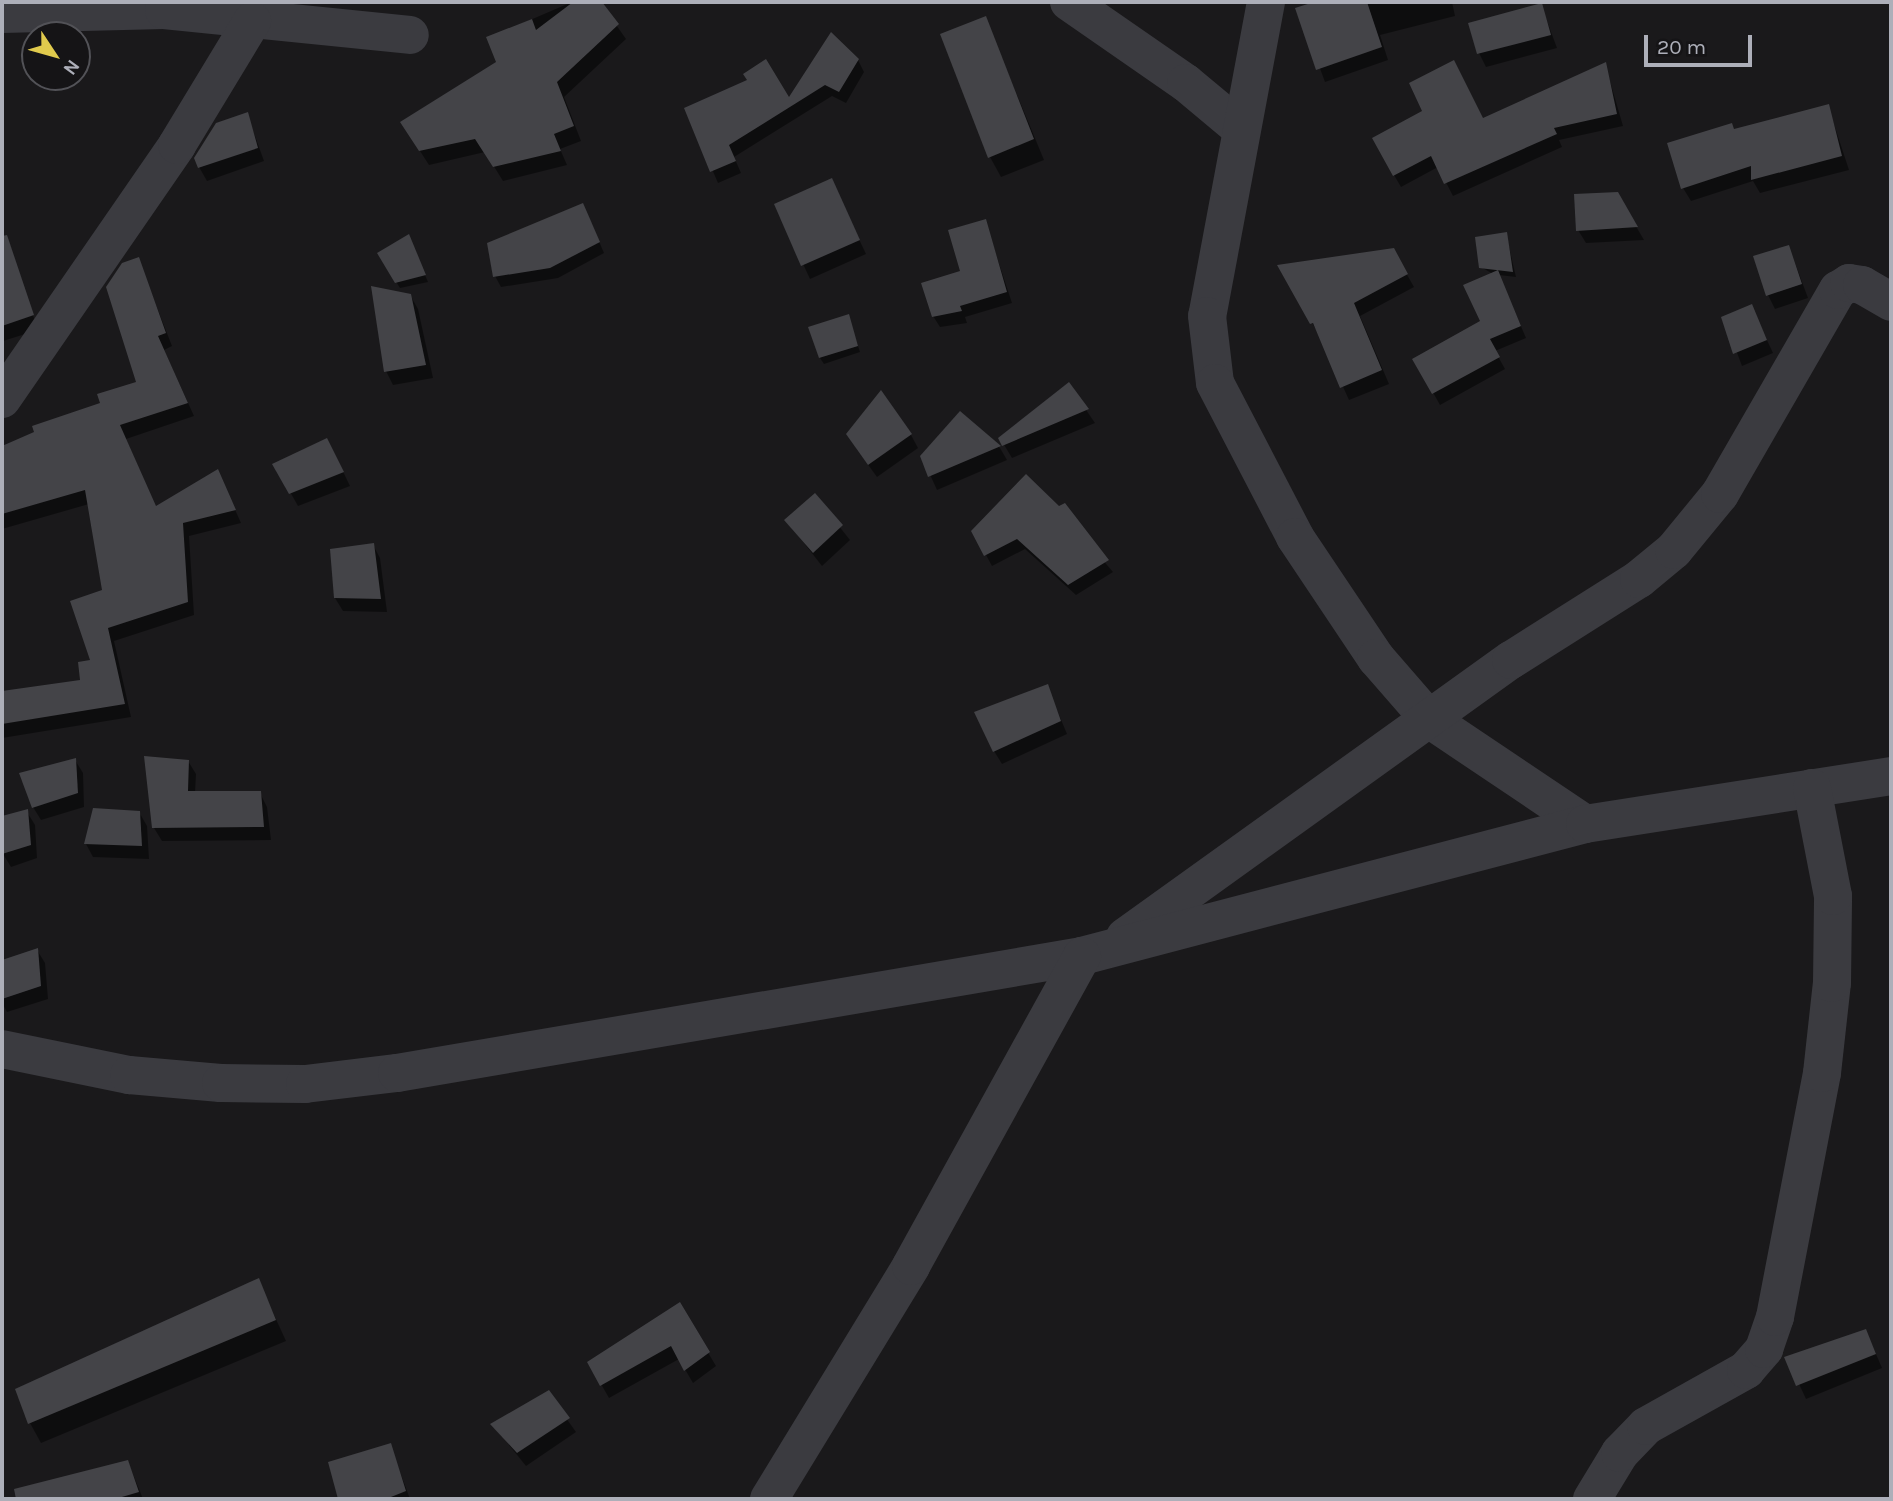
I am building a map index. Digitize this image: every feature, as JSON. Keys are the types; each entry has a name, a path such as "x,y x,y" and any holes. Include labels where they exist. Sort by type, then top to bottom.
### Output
{"street":[{"path":"1069,2 1186,83 1240,128"},
{"path":"1266,2 1240,128 1207,316 1215,383 1294,537 1376,658 1429,719 1585,824"},
{"path":"2,14 164,10 410,35"},
{"path":"2,399 177,145 252,21"},
{"path":"769,1499 911,1266 1096,953 1511,660 1640,579 1674,550 1720,494 1838,290 1849,284 1862,285 1891,302"},
{"path":"2,1049 129,1075 305,1084 397,1073 777,1006 963,980 1096,953 1585,824 1891,776"},
{"path":"1592,1499 1620,1453 1646,1426 1746,1370 1764,1349 1774,1317 1822,1073 1832,982 1833,896 1812,788"}],"building":[{"path":"573,2 602,2 619,24 557,82 574,126 554,134 561,151 493,167 475,139 419,151 400,122 496,62 486,37 532,19 536,30"},
{"path":"1314,2 1367,2 1382,47 1316,70 1295,8"},
{"path":"1542,3 1551,35 1477,54 1468,23"},
{"path":"986,16 1034,139 988,158 940,34"},
{"path":"831,32 859,59 839,92 825,85 729,145 736,161 710,172 684,108 747,80 743,74 766,59 789,97"},
{"path":"1454,60 1483,118 1606,62 1617,114 1554,128 1557,134 1444,184 1431,156 1393,176 1372,138 1422,111 1409,83"},
{"path":"1829,104 1842,156 1751,180 1751,166 1681,189 1667,143 1732,123 1734,129"},
{"path":"248,112 258,148 198,168 194,158 216,123"},
{"path":"832,178 860,240 801,266 774,204"},
{"path":"1618,192 1638,227 1576,231 1574,194"},
{"path":"583,203 600,242 550,268 493,277 487,243"},
{"path":"986,219 1007,292 960,306 962,311 932,317 921,283 960,271 948,230"},
{"path":"1507,232 1513,272 1479,268 1475,237"},
{"path":"409,234 426,275 395,283 377,253"},
{"path":"7,235 34,315 2,326 2,236"},
{"path":"1789,245 1802,284 1766,296 1753,256"},
{"path":"1394,248 1408,274 1354,303 1382,370 1340,388 1313,323 1310,324 1277,265"},
{"path":"139,257 166,333 158,336 188,403 120,425 156,506 218,469 236,510 183,523 188,602 108,628 125,704 2,724 2,691 80,680 78,662 90,660 70,601 102,590 85,490 2,514 2,446 34,432 32,426 100,403 97,394 136,382 106,287 122,263"},
{"path":"1498,270 1521,326 1490,339 1500,357 1432,394 1412,359 1480,321 1463,285"},
{"path":"371,286 411,294 426,365 384,372"},
{"path":"1752,304 1767,340 1733,354 1721,317"},
{"path":"849,314 858,346 819,358 808,327"},
{"path":"1069,382 1089,409 1002,446 998,438"},
{"path":"881,390 912,434 868,465 846,434"},
{"path":"960,411 1001,446 928,477 920,456"},
{"path":"327,438 344,472 289,494 272,464"},
{"path":"1026,474 1059,506 1065,503 1109,560 1068,585 1017,539 984,556 971,531"},
{"path":"815,493 843,525 813,553 784,520"},
{"path":"374,543 381,599 334,598 330,549"},
{"path":"1048,684 1061,721 993,752 974,712"},
{"path":"144,756 189,760 188,791 261,791 264,827 152,828"},
{"path":"76,758 78,793 32,808 19,773"},
{"path":"93,808 140,811 142,846 84,844"},
{"path":"28,809 31,845 2,854 2,816"},
{"path":"38,948 41,986 2,999 2,960"},
{"path":"259,1278 276,1320 28,1424 15,1389"},
{"path":"680,1302 710,1352 684,1371 671,1346 600,1386 587,1362"},
{"path":"1866,1329 1876,1354 1796,1386 1784,1357"},
{"path":"549,1390 570,1418 517,1453 490,1424"},
{"path":"391,1443 406,1491 386,1499 338,1499 328,1462"},
{"path":"128,1460 139,1492 115,1499 16,1499 14,1489"}]}
